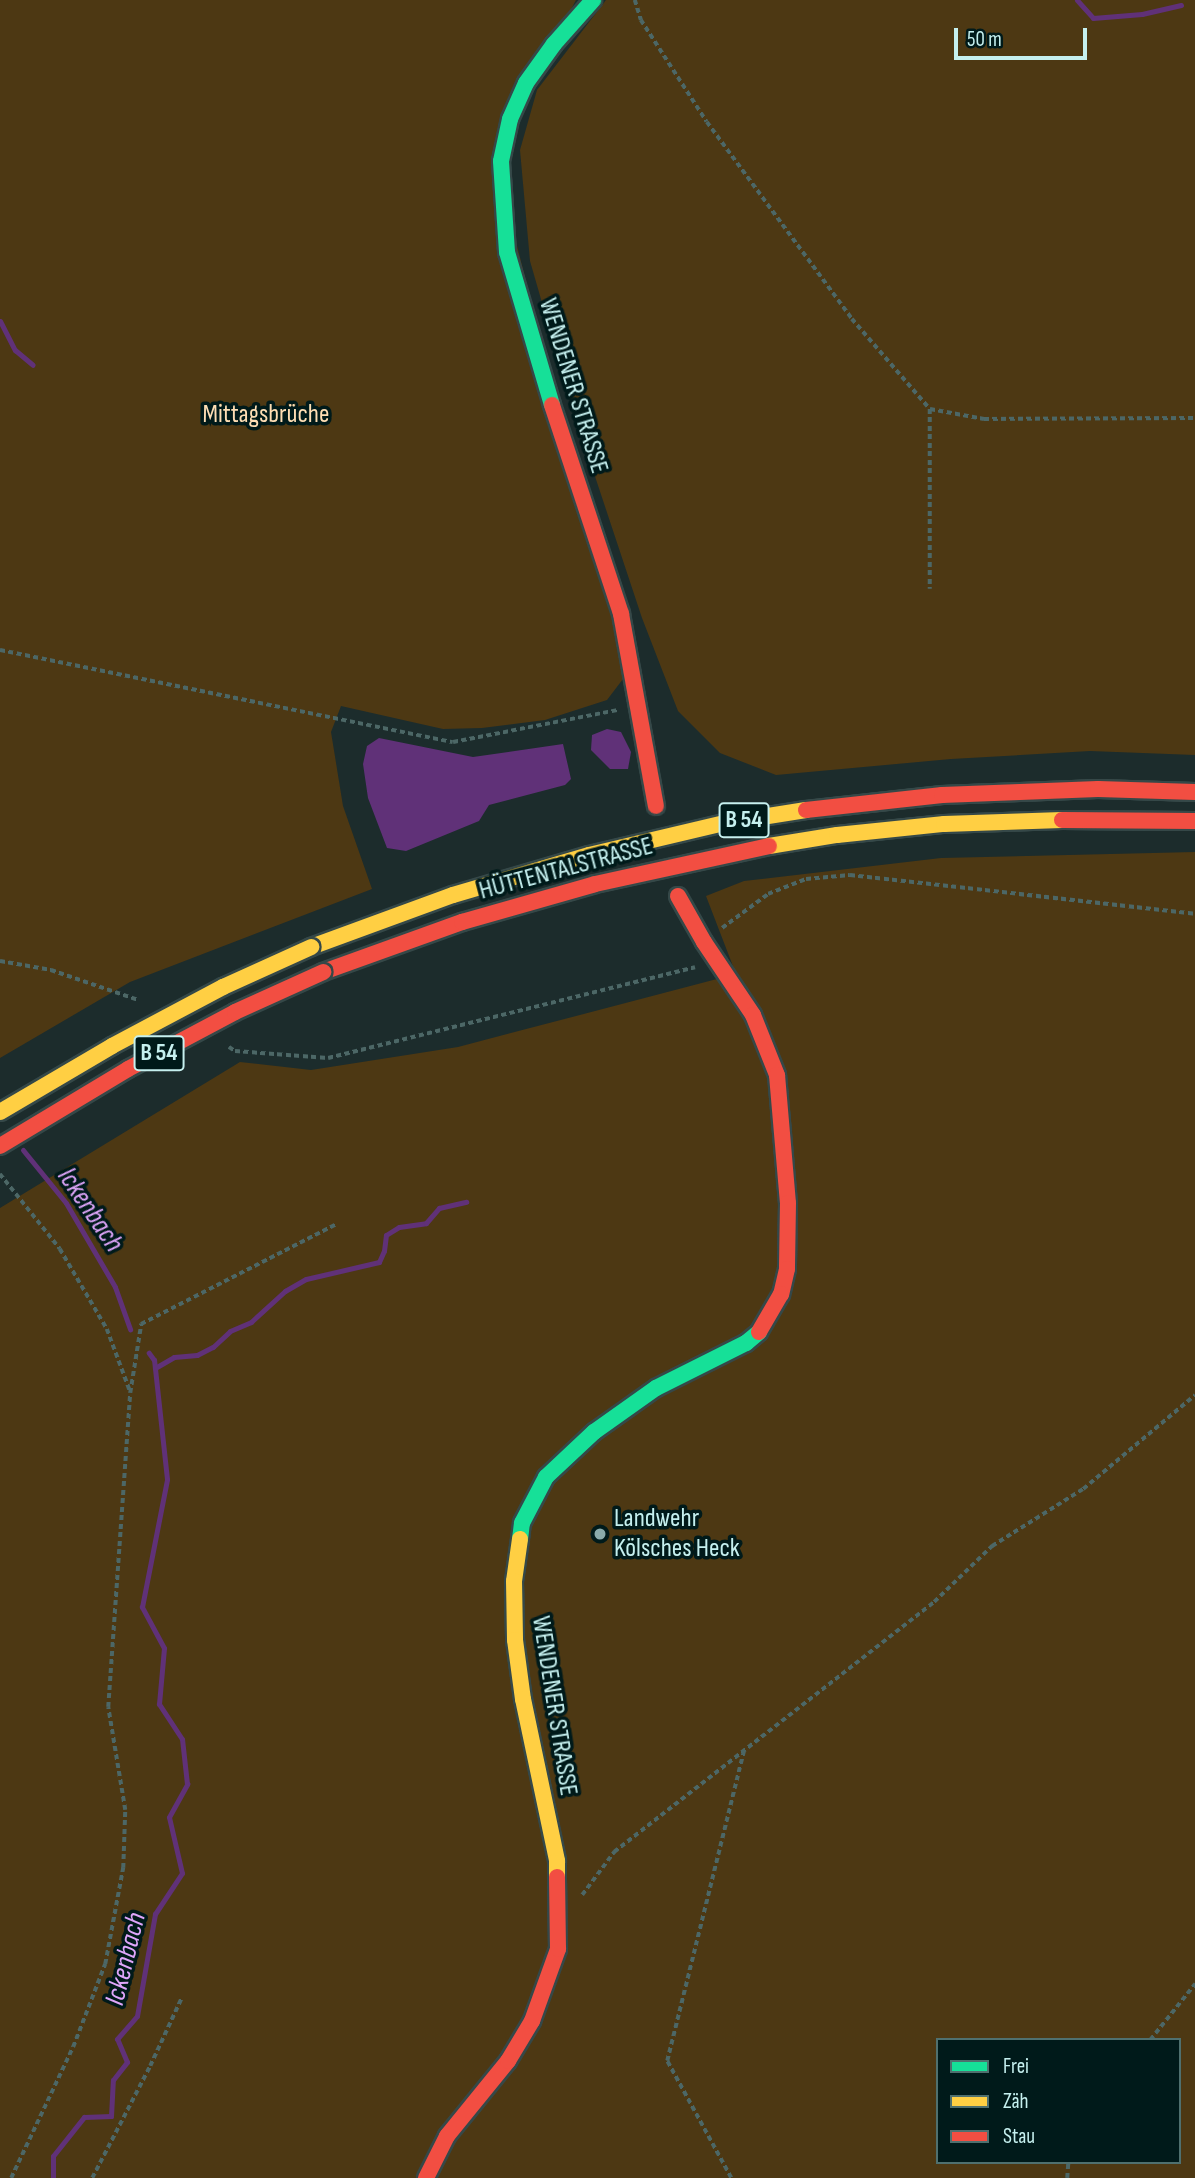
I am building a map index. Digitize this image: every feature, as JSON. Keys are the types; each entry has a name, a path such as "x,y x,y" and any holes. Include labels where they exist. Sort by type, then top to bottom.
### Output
{"main road":[{"name":"WENDENER STRASSE","path":"593,0 554,44 526,83 510,119 501,161 506,240 536,356 621,614 640,705 656,806"},
{"name":"HÜTTENTALSTRASSE","path":"0,1112 112,1045 223,987 311,947 453,895 589,855 723,823 833,806 942,795 1098,789 1195,792"},
{"name":"HÜTTENTALSTRASSE","path":"0,1146 128,1069 235,1012 323,972 475,918 595,884 727,853 837,835 944,824 1098,819 1195,821"},
{"name":"WENDENER STRASSE","path":"426,2178 447,2136 508,2061 532,2021 558,1949 560,1924 557,1861 523,1699 515,1640 514,1571 522,1523 546,1476 594,1433 656,1388 746,1343 764,1327 777,1303 787,1269 788,1203 777,1075 754,1015 704,942 678,896"}],"path":[{"path":"635,0 641,20 706,122 852,319 930,410 984,419 1195,418"},
{"path":"930,410 930,589"},
{"path":"0,650 453,743 640,705"},
{"path":"704,942 768,894 806,879 850,875 1195,914"},
{"path":"0,961 51,970 149,1006"},
{"path":"223,1044 235,1051 328,1058 718,962"},
{"path":"0,1174 60,1249 107,1329 131,1393"},
{"path":"10,2178 73,2046 106,1964 123,1868 125,1810 108,1707 131,1393 141,1324 336,1224"},
{"path":"560,1924 614,1852 934,1602 992,1546 1083,1489 1195,1395"},
{"path":"731,2178 667,2061 744,1749"},
{"path":"1152,2038 1195,1984"},
{"path":"92,2178 150,2066 181,1997"}],"green space":[{"name":"Mittagsbrüche","path":"0,0 576,0 494,155 626,675 607,700 545,720 482,728 443,729 341,706 331,732 343,806 372,889 130,982 0,1058"},
{"path":"606,0 1195,0 1195,755 1090,751 951,759 776,775 720,753 678,711 642,618 572,407 530,261 520,150 537,90"},
{"path":"1195,852 1195,2178 0,2178 0,1208 240,1062 311,1070 458,1047 736,974 706,896 744,881 941,858"}],"shaded area":[{"path":"607,729 621,732 631,752 628,769 610,769 591,750 592,735"},
{"path":"379,738 473,757 563,744 571,779 565,785 489,805 479,821 406,851 387,848 368,798 363,764 367,746"}],"waterway":[{"path":"1077,0 1093,18 1142,14 1181,5"},
{"path":"0,321 15,350 33,365"},
{"name":"Ickenbach","path":"23,1150 66,1203 115,1287 130,1329"},
{"path":"155,1368 174,1357 197,1355 213,1347 230,1331 251,1322 285,1291 306,1279 379,1262 386,1235 399,1227 426,1223 439,1208 466,1202"},
{"name":"Ickenbach","path":"53,2178 53,2156 84,2117 111,2116 113,2080 127,2062 117,2039 137,2016 155,1914 182,1873 169,1817 187,1784 182,1739 159,1704 164,1648 142,1607 167,1479 154,1360 149,1353"}],"traffic: fast":[{"path":"552,405 507,252 501,161 510,119 526,83 554,44 593,0"},
{"path":"520,1539 522,1523 546,1477 594,1432 656,1388 746,1343 759,1332"}],"traffic: slow":[{"path":"311,947 453,895 589,855 724,823 806,810"},
{"path":"769,846 837,835 944,824 1062,820"},
{"path":"0,1112 112,1046 223,987 311,947"},
{"path":"520,1539 514,1581 515,1640 523,1699 557,1861 557,1877"}],"traffic: jam":[{"path":"552,405 621,614 656,806"},
{"path":"806,810 942,795 1098,789 1195,792"},
{"path":"1062,820 1195,821"},
{"path":"323,972 462,922 595,884 769,846"},
{"path":"678,896 704,942 753,1015 777,1075 788,1203 787,1269 781,1294 759,1332"},
{"path":"0,1146 128,1069 235,1012 323,972"},
{"path":"426,2178 447,2136 508,2061 532,2021 558,1949 557,1877"}],"place":[{"name":"Landwehr Kölsches Heck","path":"600,1534"}]}
